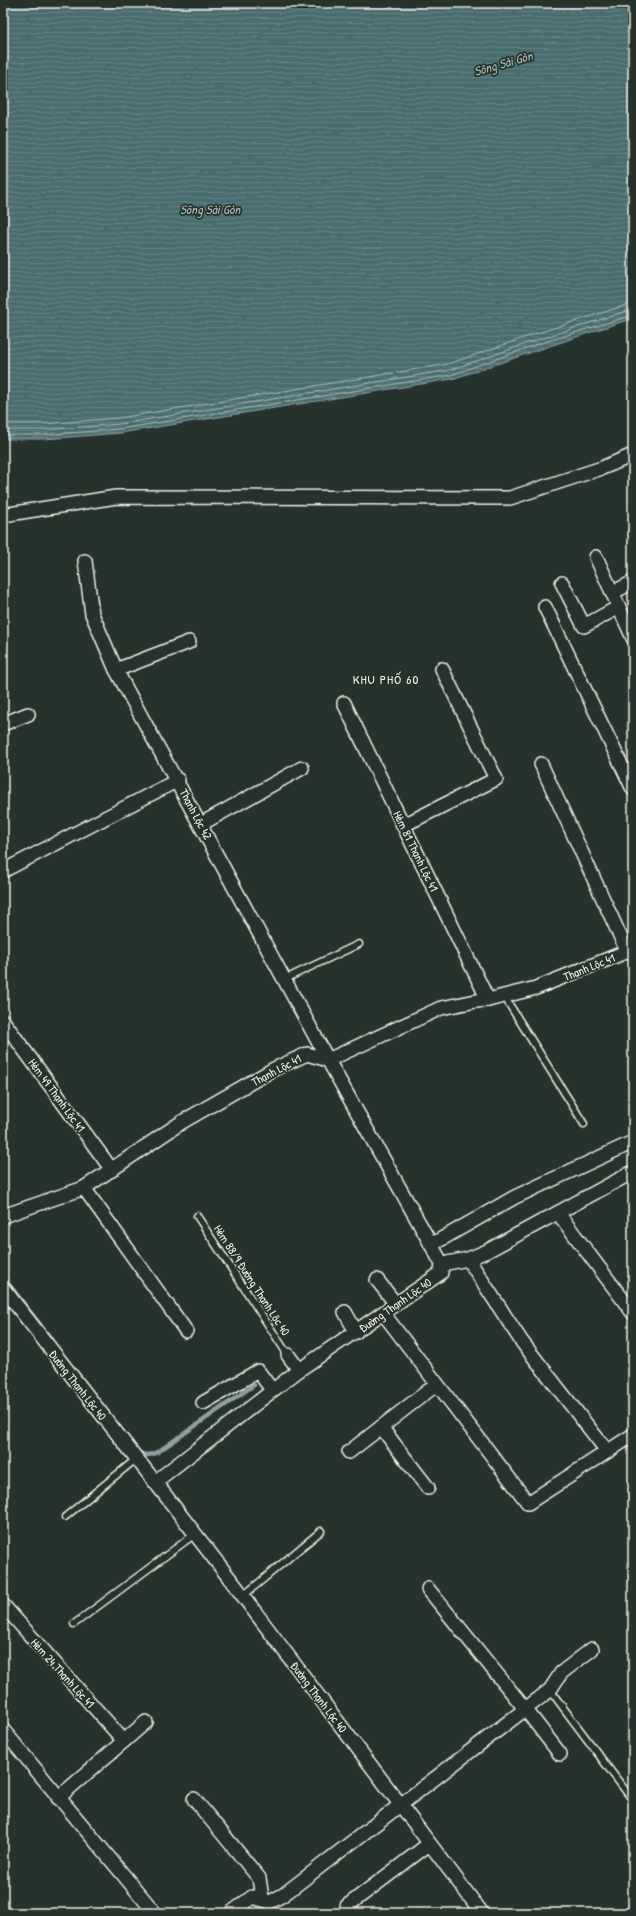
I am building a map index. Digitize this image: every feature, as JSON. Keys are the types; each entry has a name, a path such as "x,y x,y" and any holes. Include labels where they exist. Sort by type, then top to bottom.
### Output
{"street":[{"path":"3,515 116,496 269,498 440,496 510,498 602,468 633,455"},
{"path":"596,557 633,638"},
{"name":"Thạnh Lộc 42","path":"85,561 92,614 116,670 178,780 328,1060"},
{"path":"612,593 633,582"},
{"path":"562,583 584,626 619,607"},
{"path":"545,607 633,789"},
{"path":"116,670 189,642"},
{"path":"404,825 496,779 442,668"},
{"name":"Hẻm 81 Thạnh Lộc 41","path":"344,703 488,1000"},
{"path":"3,724 28,714"},
{"path":"541,764 630,950"},
{"path":"201,824 302,768"},
{"path":"3,871 178,780"},
{"name":"Thạnh Lộc 41","path":"3,1216 84,1188 182,1122 274,1070 307,1054 328,1060 441,1008 488,1000 536,988 630,950"},
{"name":"Hẻm 49 Thạnh Lộc 41","path":"3,1020 112,1170"},
{"path":"328,1060 442,1264 468,1259 488,1251 633,1172"},
{"path":"431,1245 515,1197 633,1142"},
{"path":"84,1188 186,1331"},
{"path":"558,1213 633,1313"},
{"path":"468,1259 522,1342 607,1451"},
{"name":"Đường Thạnh Lộc 40","path":"155,1482 299,1370 441,1273 442,1264"},
{"path":"377,1280 396,1304"},
{"name":"Đường Thạnh Lộc 40","path":"3,1288 243,1596 482,1913"},
{"path":"345,1312 356,1332"},
{"path":"383,1313 528,1503 633,1435"},
{"path":"288,1355 299,1370"},
{"path":"203,1403 258,1371 272,1390"},
{"path":"349,1452 437,1384"},
{"path":"381,1427 428,1488"},
{"path":"428,1589 560,1754"},
{"name":"Hẻm 24 Thạnh Lộc 41","path":"3,1605 124,1741"},
{"path":"231,1913 252,1897 262,1898 270,1902 282,1895 526,1710 550,1690 561,1673 592,1649"},
{"path":"58,1798 146,1722"},
{"path":"3,1730 155,1913"},
{"path":"194,1799 259,1878 262,1898"},
{"path":"347,1906 429,1844"}],"lane":[{"path":"285,979 358,944"},
{"path":"504,996 584,1124"},
{"name":"Hẻm 88/9 Đường Thạnh Lộc 40","path":"197,1216 288,1355"},
{"path":"65,1517 136,1459"},
{"path":"243,1596 321,1531"},
{"path":"74,1624 195,1534"},
{"path":"550,1690 631,1798"}],"water":[{"name":"Sông Sài Gòn","path":"3,3 633,3 633,318 452,379 121,433 44,439 3,439"}],"waterway":[{"path":"3,1277 51,1339"},
{"path":"137,1451 145,1455 156,1453 254,1385"}],"district":[{"name":"KHU PHỐ 60","path":"386,679"}]}
